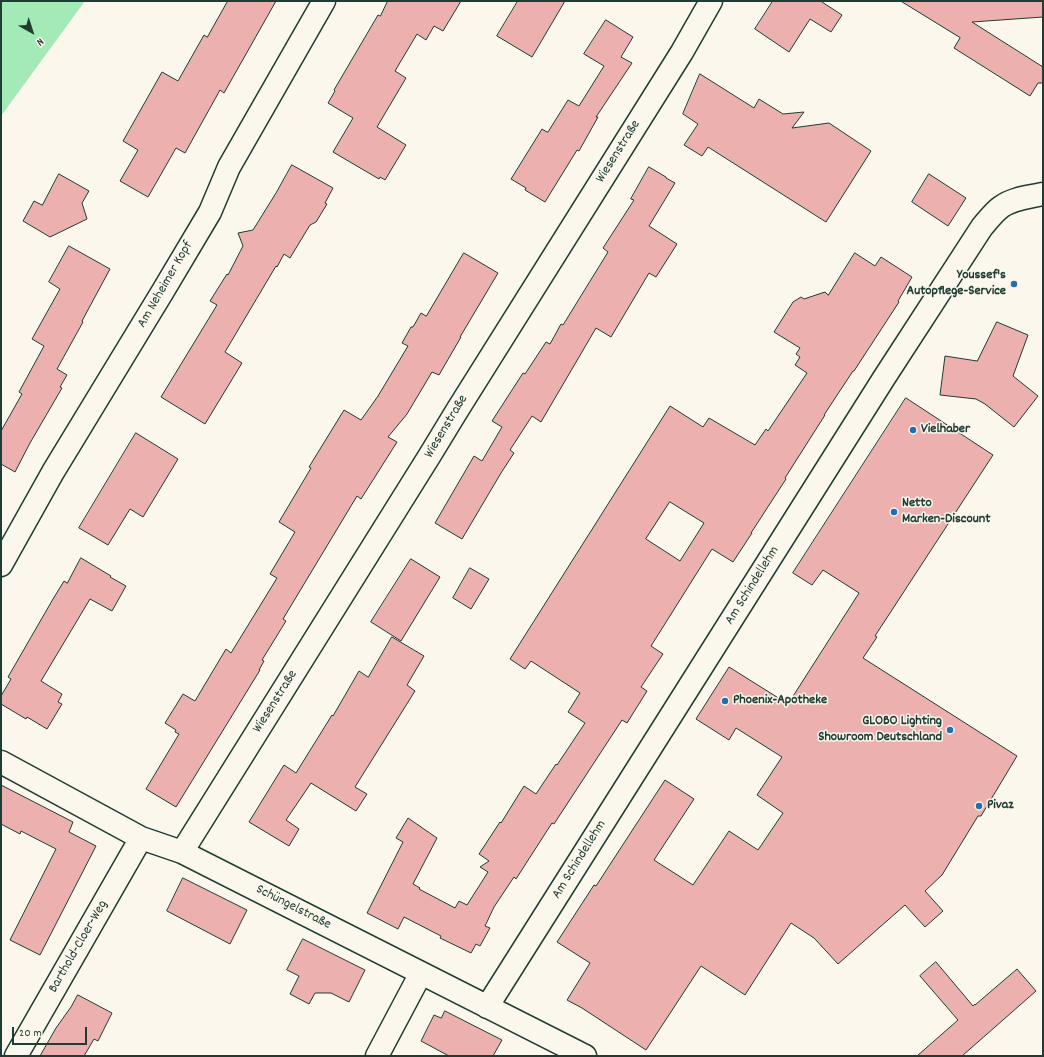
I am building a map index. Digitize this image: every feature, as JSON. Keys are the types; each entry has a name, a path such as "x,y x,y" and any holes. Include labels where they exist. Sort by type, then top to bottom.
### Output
{"street":[{"name":"Am Neheimer Kopf","path":"1,565 53,472 210,212 229,167 324,1"},
{"name":"Wiesenstraße","path":"182,852 682,52 711,1"},
{"name":"Am Schindellehm","path":"487,1007 884,378 982,228 997,210 1003,206 1017,200 1043,194"},
{"name":"Schüngelstraße","path":"1,762 141,838 182,852 585,1056"},
{"name":"Barthold-Cloer-Weg","path":"16,1056 141,838"},
{"path":"377,1056 421,973"}],"green space":[{"path":"1,1 85,1 1,116"}],"building":[{"path":"228,1 276,1 224,93 220,90 185,153 176,148 148,197 120,181 138,150 123,141 162,72 178,81 204,35 207,37"},
{"path":"388,1 461,1 443,31 434,26 426,40 417,34 395,71 406,78 377,127 406,145 385,180 380,177 379,179 333,152 353,118 328,103 335,91 334,90 378,15 380,16"},
{"path":"518,1 565,1 532,57 497,36"},
{"path":"773,1 822,1 842,15 831,32 810,19 789,52 755,29"},
{"path":"901,1 1043,1 1043,17 972,22 1043,67 1043,83 1038,83 1030,96 954,48 960,38"},
{"path":"606,20 633,37 621,57 632,63 596,117 598,117 579,151 577,150 545,202 525,190 526,188 511,179 542,129 548,132 568,100 579,106 604,66 584,54"},
{"path":"700,74 754,108 759,99 783,114 804,112 792,128 829,123 871,151 826,222 708,147 702,156 684,145 698,124 683,114"},
{"path":"292,165 333,188 325,203 327,204 316,222 310,225 290,258 284,254 277,267 276,266 225,352 242,363 205,424 161,397 217,305 210,301 227,274 228,275 243,246 238,233 253,230"},
{"path":"649,167 675,183 649,226 677,244 656,277 649,273 611,337 596,328 541,422 532,416 510,450 514,453 462,539 435,523 474,456 482,461 502,427 492,421 523,373 525,374 546,342 550,344 561,324 563,325 608,252 603,248 634,200 631,199"},
{"path":"59,174 89,191 82,203 87,219 50,237 23,221 34,201 42,205"},
{"path":"929,174 966,198 948,226 912,202"},
{"path":"69,246 110,269 57,369 67,375 60,387 62,388 15,472 1,464 1,431 22,394 19,392 44,346 32,339 60,289 49,282"},
{"path":"464,253 498,273 439,375 432,372 407,414 388,437 397,442 361,499 357,496 283,619 286,621 262,660 264,661 260,670 176,807 146,789 179,734 175,732 176,730 165,723 183,694 195,701 226,649 231,653 277,578 270,574 295,532 279,522 311,468 309,467 344,410 361,420 378,396 408,346 402,343 411,327 413,327 421,313 426,316"},
{"path":"855,253 875,266 881,257 912,277 898,301 899,302 824,415 785,478 786,479 733,562 712,549 651,646 663,654 641,687 647,691 627,723 622,720 554,824 552,823 516,879 514,877 494,907 485,926 490,928 480,946 476,944 471,953 440,938 441,936 404,917 398,929 367,913 403,842 396,838 408,818 437,838 413,884 420,888 419,889 455,908 459,901 467,905 488,872 480,867 489,861 479,854 500,822 501,823 524,786 536,794 585,723 568,712 580,693 531,661 525,669 510,659 670,406 703,427 709,418 755,445 766,429 768,431 807,373 795,365 800,357 796,354 800,348 774,332 793,302 801,297 804,299 825,292 828,295","holes":["670,502 704,523 680,561 646,539"]},
{"path":"997,322 1028,335 1013,376 1038,396 1014,427 985,404 976,399 940,395 945,356 977,361"},
{"path":"906,398 993,455 875,636 877,637 863,658 1017,756 981,816 978,816 942,875 925,891 943,911 925,927 905,905 838,964 814,938 791,923 745,995 701,966 646,1050 582,1008 567,1000 590,963 557,942 594,885 596,886 665,780 694,799 654,860 693,885 729,831 758,850 783,813 757,795 782,757 736,728 729,740 696,719 729,667 788,704 859,593 823,570 812,585 793,573"},
{"path":"136,433 178,459 143,517 130,509 108,545 79,528"},
{"path":"81,558 126,586 112,611 90,599 41,681 62,694 58,702 62,704 47,729 27,717 26,719 1,704 1,696 11,679 8,677 53,599 64,581 67,583"},
{"path":"411,559 440,577 401,641 371,622"},
{"path":"470,568 489,579 471,609 453,598"},
{"path":"392,637 424,656 407,685 415,691 355,787 367,794 356,811 311,783 286,820 299,829 289,846 249,822 284,765 296,773 332,715 333,716 359,671 368,677"},
{"path":"1,785 73,822 69,832 96,846 40,955 10,940 56,849 21,831 20,834 1,824"},
{"path":"183,878 247,910 230,944 167,911"},
{"path":"303,939 365,970 349,1002 331,993 315,993 309,1004 290,994 299,976 287,970"},
{"path":"936,962 973,1006 1017,969 1036,991 962,1056 917,1056 958,1020 920,976"},
{"path":"78,995 112,1013 98,1041 94,1039 84,1056 40,1056 56,1028"},
{"path":"445,1011 502,1040 493,1056 449,1056 421,1041 434,1015 441,1018"}],"place":[{"name":"Youssef's Autopflege-Service","path":"1014,284"},
{"name":"Vielhaber","path":"913,430"},
{"name":"Netto Marken-Discount","path":"894,512"},
{"name":"Phoenix-Apotheke","path":"725,701"},
{"name":"GLOBO Lighting Showroom Deutschland","path":"950,730"},
{"name":"Pivaz","path":"979,806"}]}
